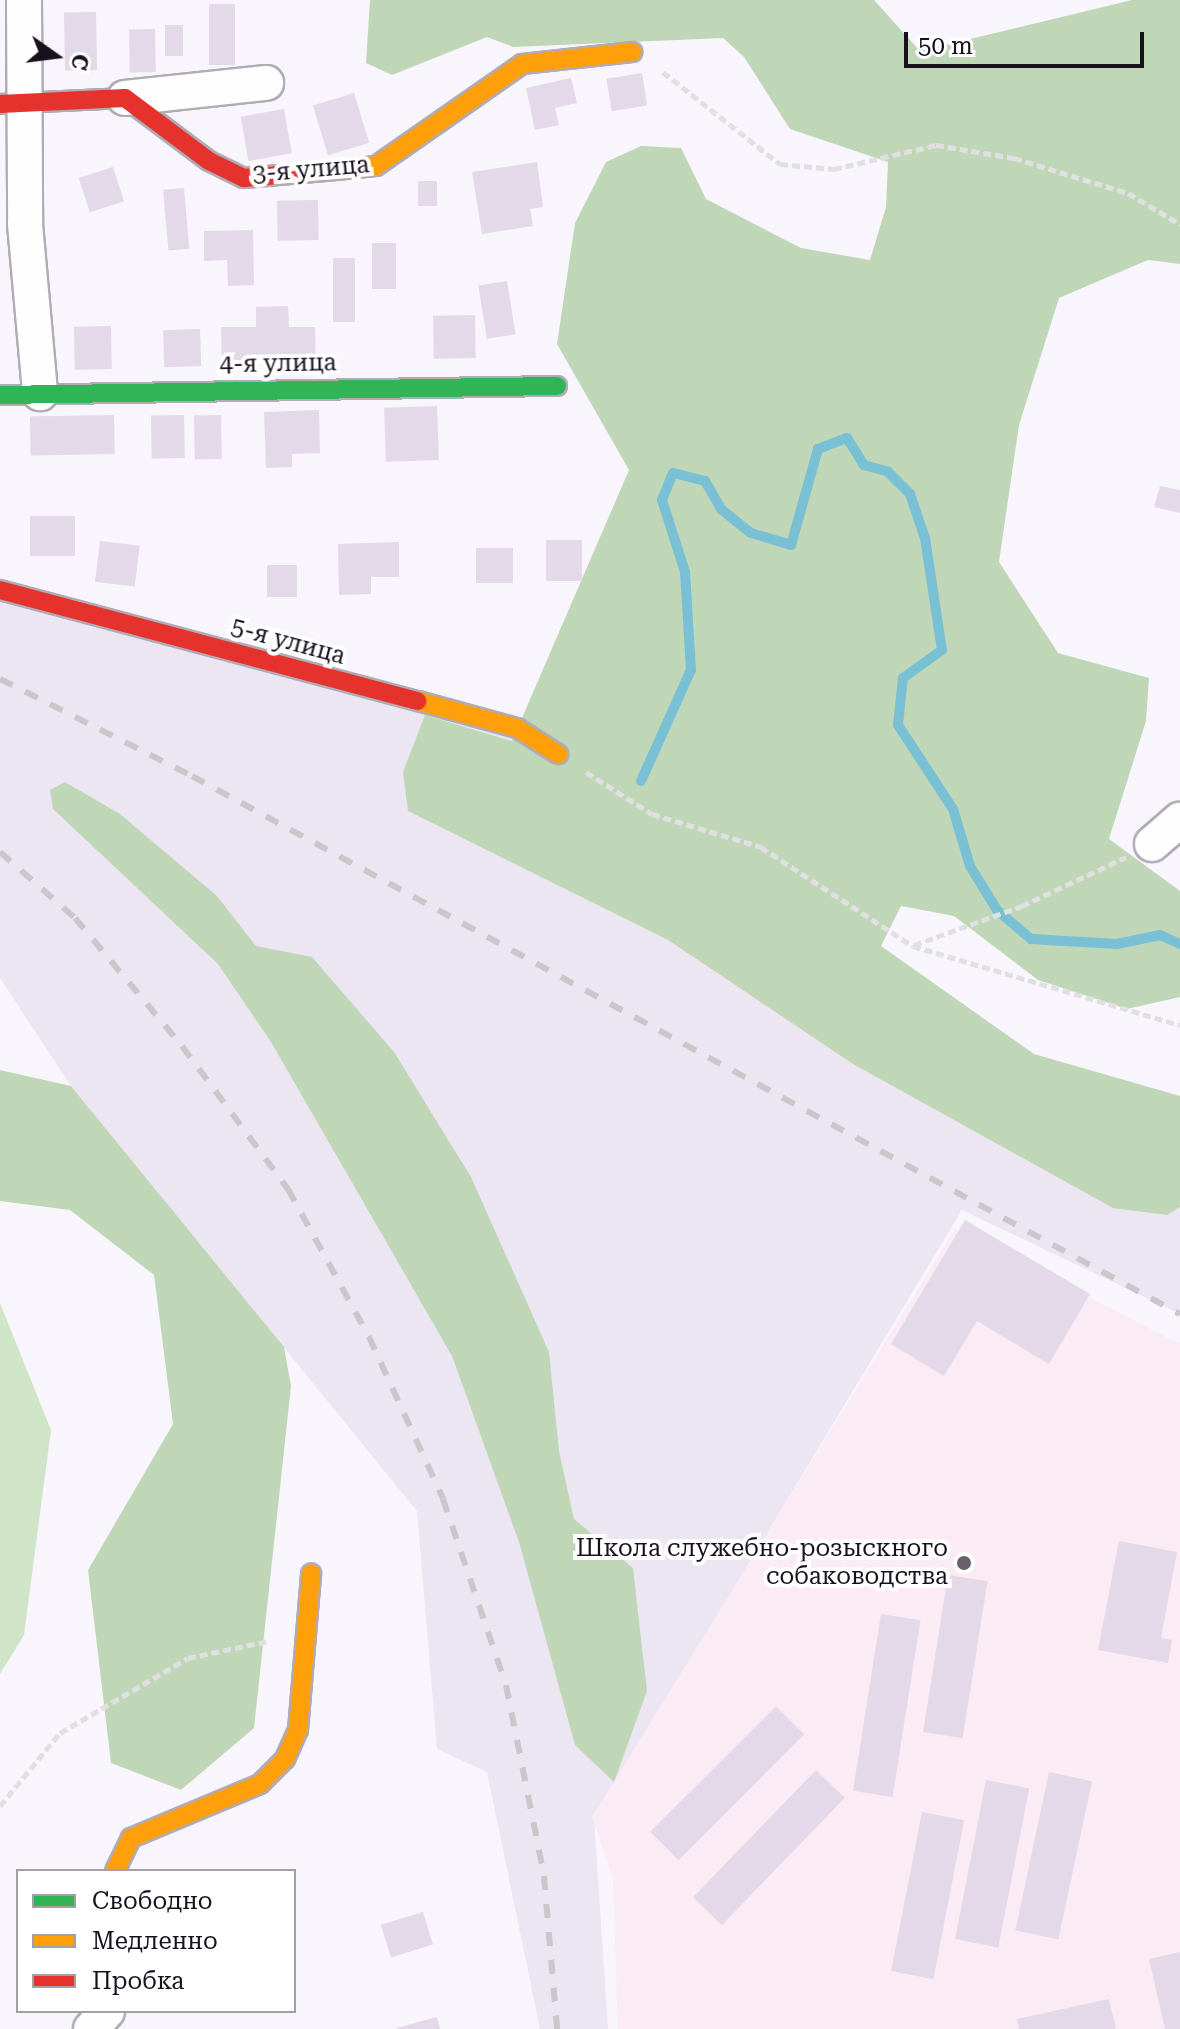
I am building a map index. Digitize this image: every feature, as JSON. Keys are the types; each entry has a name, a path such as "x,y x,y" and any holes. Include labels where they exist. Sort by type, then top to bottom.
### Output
{"street":[{"path":"24,0 13,103 40,393"},
{"name":"3-я улица","path":"125,98 209,161 244,178 376,166 522,64 632,52"},
{"path":"13,103 125,98 266,83"},
{"name":"4-я улица","path":"0,395 557,386"},
{"name":"5-я улица","path":"0,590 517,728 558,754"},
{"path":"1152,844 1180,820"},
{"path":"115,1869 114,1861 131,1838 260,1784 285,1759 298,1730 311,1574"},
{"path":"91,2029 105,2013"}],"path":[{"path":"632,52 780,164 834,169 936,145 1014,158 1128,193 1180,224"},
{"path":"558,754 652,814 761,847 913,946 1180,1025"},
{"path":"913,946 1022,906 1152,844"},
{"path":"0,1806 60,1733 188,1658 308,1632"}],"shaded area":[{"path":"0,592 502,728 1180,1177 1180,1314 962,1210 594,1820 608,2029 540,2029 487,1772 437,1749 417,1511 71,1086 0,978"},
{"name":"Школа служебно-розыскного собаководства","path":"955,1229 1180,1344 1180,2029 618,2029 613,1878 592,1817"}],"green space":[{"path":"370,0 874,0 920,51 1132,0 1180,0 1180,264 1148,260 1059,298 1019,425 999,562 1058,653 1149,678 1146,721 1109,839 1180,891 1180,997 1127,1009 1038,980 954,916 901,906 881,946 1034,1054 1180,1096 1180,1207 1167,1215 1113,1208 853,1064 668,940 408,811 403,772 425,715 512,741 629,470 557,344 575,223 606,162 641,146 681,148 706,199 801,248 870,260 886,207 888,162 790,129 744,57 723,38 513,47 487,37 392,75 366,63"},
{"path":"65,782 120,814 217,896 256,946 312,957 394,1052 471,1177 549,1352 559,1451 574,1519 633,1568 647,1691 614,1782 575,1745 519,1542 452,1356 271,1042 218,964 53,809 50,790"},
{"path":"0,1070 71,1086 284,1347 291,1386 254,1728 181,1790 111,1763 88,1570 173,1424 154,1275 70,1210 0,1201"},
{"path":"0,1303 51,1430 24,1635 0,1674"}],"building":[{"path":"209,4 235,4 235,65 209,65"},
{"path":"96,12 97,70 65,71 64,13"},
{"path":"165,25 183,25 183,56 165,56"},
{"path":"129,29 155,29 156,72 130,72"},
{"path":"642,73 647,106 612,111 606,79"},
{"path":"571,78 577,103 555,108 559,125 535,130 526,88"},
{"path":"354,93 369,143 328,155 313,106"},
{"path":"284,109 292,153 248,161 241,117"},
{"path":"537,162 543,207 530,209 533,226 482,234 472,172"},
{"path":"113,167 124,201 90,212 79,178"},
{"path":"418,181 437,181 437,206 418,206"},
{"path":"184,188 189,249 168,251 163,190"},
{"path":"318,200 319,240 278,241 277,201"},
{"path":"253,230 254,285 228,286 227,260 204,261 204,231"},
{"path":"372,243 396,243 396,289 372,289"},
{"path":"333,258 355,258 355,322 333,322"},
{"path":"507,281 515,334 487,339 478,286"},
{"path":"288,306 289,327 315,327 316,362 222,364 221,327 256,327 256,307"},
{"path":"475,315 476,358 434,359 433,316"},
{"path":"111,326 112,369 75,370 74,327"},
{"path":"200,329 201,366 164,367 163,330"},
{"path":"437,406 439,460 386,462 384,408"},
{"path":"319,410 320,453 292,454 292,467 266,468 264,412"},
{"path":"114,415 115,454 31,455 30,416"},
{"path":"184,415 185,458 152,459 151,416"},
{"path":"194,415 221,415 222,459 195,459"},
{"path":"1160,486 1180,490 1180,513 1154,507"},
{"path":"30,516 75,516 75,556 30,556"},
{"path":"546,540 582,540 582,581 546,581"},
{"path":"100,541 140,546 135,587 95,582"},
{"path":"399,542 399,577 371,577 371,594 339,595 338,544"},
{"path":"476,548 513,548 513,583 476,583"},
{"path":"267,565 297,565 297,597 267,597"},
{"path":"965,1220 1090,1294 1049,1364 977,1321 944,1376 891,1344"},
{"path":"1119,1541 1177,1552 1161,1638 1172,1640 1168,1663 1098,1650"},
{"path":"948,1575 988,1581 963,1738 923,1732"},
{"path":"881,1614 921,1620 893,1797 853,1791"},
{"path":"776,1706 804,1734 678,1860 650,1832"},
{"path":"816,1770 845,1798 722,1925 693,1897"},
{"path":"1049,1772 1092,1781 1058,1940 1015,1930"},
{"path":"986,1780 1029,1788 998,1947 955,1939"},
{"path":"922,1812 964,1820 933,1979 891,1971"},
{"path":"423,1912 433,1945 391,1957 381,1925"},
{"path":"1180,1952 1180,2029 1165,2029 1149,1959"},
{"path":"1109,1999 1116,2029 1019,2029 1017,2019"},
{"path":"437,2017 440,2029 397,2029 397,2028"}],"waterway":[{"path":"641,781 691,670 685,572 662,500 673,473 705,481 721,509 751,533 791,545 818,449 847,438 864,465 887,471 910,494 925,538 942,650 903,678 898,725 953,809 970,866 997,910 1031,939 1117,944 1160,935 1180,944"}],"railway":[{"path":"0,679 192,776 1180,1314"},
{"path":"0,852 75,918 182,1046 288,1189 369,1337 443,1499 506,1685 544,1876 557,2029"}],"traffic: fast":[{"path":"0,395 557,386"}],"traffic: slow":[{"path":"326,171 376,166 522,64 632,52"},
{"path":"418,701 517,728 558,754"},
{"path":"116,1869 131,1838 260,1784 285,1759 298,1730 311,1574"}],"traffic: jam":[{"path":"0,104 125,98 209,161 244,178 326,171"},
{"path":"0,590 418,701"}],"place":[{"name":"Школа служебно-розыскного собаководства","path":"964,1563"}]}
